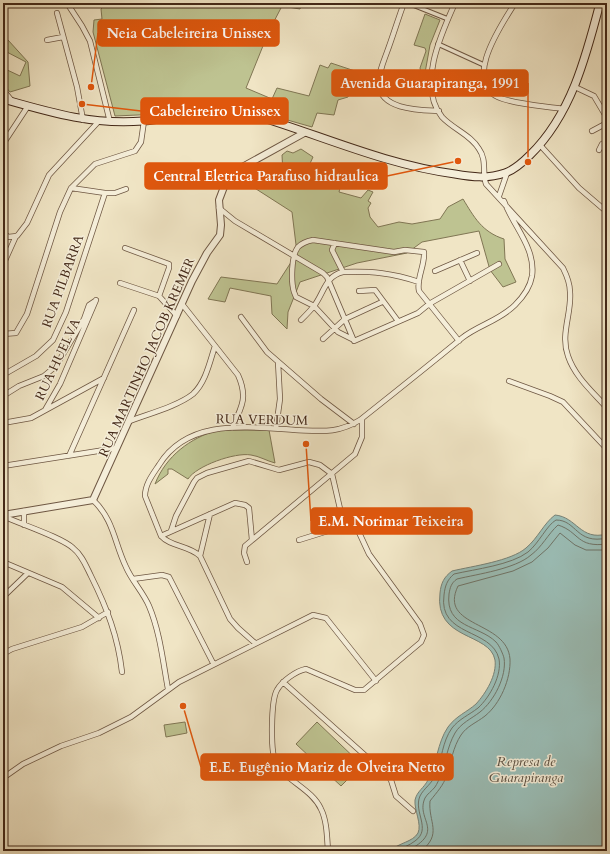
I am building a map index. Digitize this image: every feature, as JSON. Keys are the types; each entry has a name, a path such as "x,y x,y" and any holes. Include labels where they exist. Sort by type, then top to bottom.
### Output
{"main road":[{"path":"3,99 83,120 99,122 144,121 232,110 256,115 304,133 392,162 437,172 484,178 507,173 525,160 540,145 564,109 575,87 600,3"}],"street":[{"path":"67,3 90,41 110,122"},
{"path":"404,3 380,71 379,86 384,96 395,104 416,110 438,111"},
{"path":"408,3 448,19"},
{"path":"455,3 438,44 432,82 434,101 438,111 449,124 476,143 484,158 484,178 486,184 504,201 563,268 569,281 570,293 565,329 567,356 580,378 607,408"},
{"path":"515,3 490,46 484,65 486,83 493,94 502,99 564,109"},
{"path":"57,12 83,120"},
{"path":"47,40 63,37"},
{"path":"438,44 484,65"},
{"path":"575,87 594,96 607,118"},
{"path":"3,90 13,102"},
{"path":"3,144 28,106"},
{"path":"3,334 16,332 27,314 60,212 71,188 85,172 95,164 136,151 141,142 144,121"},
{"path":"3,265 16,236 27,223 49,174 99,122"},
{"path":"592,131 607,122"},
{"name":"RUA MARTINHO JACOB KREMER","path":"92,500 130,421 176,316 203,260 220,235 222,225 219,208 224,184 231,174 304,133"},
{"path":"599,150 602,144 607,141"},
{"path":"540,145 579,188 607,212"},
{"path":"499,196 507,173"},
{"path":"71,188 105,193 115,193 126,189"},
{"name":"RUA PILBARRA","path":"3,375 36,356 53,340 66,312 105,193"},
{"name":"RUA VERDUM","path":"161,536 146,500 145,492 151,477 165,455 178,444 198,433 210,430 232,428 276,428 329,431 343,430 362,418 459,341 498,318 514,306 524,295 530,283 532,263 529,249 504,201"},
{"path":"219,208 235,220 322,273 328,280 354,340"},
{"path":"3,232 8,237 16,236"},
{"path":"354,340 334,329 314,306 296,297 294,292 294,257 298,247 313,240 335,242 394,252 405,250 424,252 425,262 419,282 419,291 459,341"},
{"path":"335,242 332,250 343,272"},
{"path":"125,248 169,264 159,296"},
{"path":"434,271 477,253"},
{"path":"460,260 470,281"},
{"path":"354,340 418,312 429,304 499,264"},
{"path":"301,320 314,306 328,280 336,274 343,272 373,271 398,275 419,282"},
{"path":"120,283 159,296 176,316"},
{"path":"359,291 375,290 382,302 398,321"},
{"name":"RUA HUELVA","path":"3,396 19,386 44,376 56,366 81,325 90,305 96,299 60,384 45,410 25,419 3,423"},
{"path":"324,339 345,319 382,302"},
{"path":"182,304 238,375 243,385 244,398 232,428"},
{"path":"69,456 134,310"},
{"path":"241,317 267,352 322,400 354,424"},
{"path":"130,421 184,399 193,393 202,381 214,346"},
{"path":"276,428 280,399 278,362"},
{"path":"45,410 104,378"},
{"path":"509,381 563,402 607,449"},
{"path":"247,562 244,548 252,540 351,459 357,450 362,437 362,418"},
{"path":"3,466 117,448"},
{"path":"171,531 176,516 194,482 198,478 207,473 249,461 279,470 309,462 320,466 332,474 344,526"},
{"path":"3,515 92,500 103,509 126,567 146,599 153,617 168,689"},
{"path":"252,540 250,531 250,512 246,505 241,503 230,504 161,536 165,541 191,549 200,556 230,619 255,643"},
{"path":"24,511 24,525"},
{"path":"200,556 210,514"},
{"path":"3,515 68,544 74,548 82,558 108,612 118,641 122,672"},
{"path":"299,540 344,526 356,526 369,554 420,624 424,635 421,642 364,690 358,690 306,669 283,682 275,695 272,741 273,754 276,763 321,807 324,817 328,851"},
{"path":"3,562 62,587 99,618"},
{"path":"3,597 28,573"},
{"path":"133,580 162,575 169,577 213,663"},
{"path":"3,654 12,648 82,627 108,612"},
{"path":"3,778 23,764 61,746 99,733 131,717 168,689 213,663 308,617 319,615 326,618 376,681"},
{"path":"283,682 387,775 391,780 396,796 414,812"}],"green space":[{"path":"106,3 302,3 300,9 282,6 269,31 246,88 272,99 277,88 309,96 320,65 328,68 331,63 358,72 348,97 338,100 334,115 317,113 312,127 231,104 160,114 115,116 93,32 94,20 102,19 101,9"},
{"path":"425,14 440,20 430,45 423,84 420,68 426,51 425,48 414,45"},
{"path":"8,40 28,62 30,86 10,92 3,84 3,68 20,76 26,62 3,50"},
{"path":"301,149 313,157 307,170 319,177 325,165 339,168 337,172 343,176 339,192 361,198 368,190 373,192 368,201 371,203 368,208 370,217 378,227 399,222 412,224 440,219 448,207 463,199 475,218 484,228 496,236 504,239 505,259 516,282 503,287 490,270 479,231 422,242 407,253 357,263 300,282 288,312 287,329 272,314 271,296 230,288 225,302 208,299 221,277 277,284 297,253 292,212 253,187 265,169 283,174 282,155 287,151 293,153"},
{"path":"218,430 269,430 275,463 254,456 236,456 207,465 192,474 188,479 172,469 168,469 168,474 155,484 166,465 180,450 198,438"},
{"path":"185,722 187,733 166,737 164,725"},
{"path":"317,722 362,765 341,786 296,744"}],"water":[{"name":"Represa de Guarapiranga","path":"555,515 569,520 584,532 598,535 607,534 607,851 390,851 413,838 418,833 419,821 415,800 417,794 431,774 444,733 454,720 473,707 480,700 493,678 495,660 491,651 483,644 453,628 445,620 440,609 440,593 443,580 452,571 502,560 519,553 534,540"}],"place":[{"name":"Neia Cabeleireira Unissex","path":"91,87"},
{"name":"Cabeleireiro Unissex","path":"82,104"},
{"name":"Central Eletrica Parafuso hidraulica","path":"458,161"},
{"name":"Avenida Guarapiranga, 1991","path":"528,162"},
{"name":"E.M. Norimar Teixeira","path":"306,444"},
{"name":"E.E. Eugênio Mariz de Olveira Netto","path":"183,706"}]}
